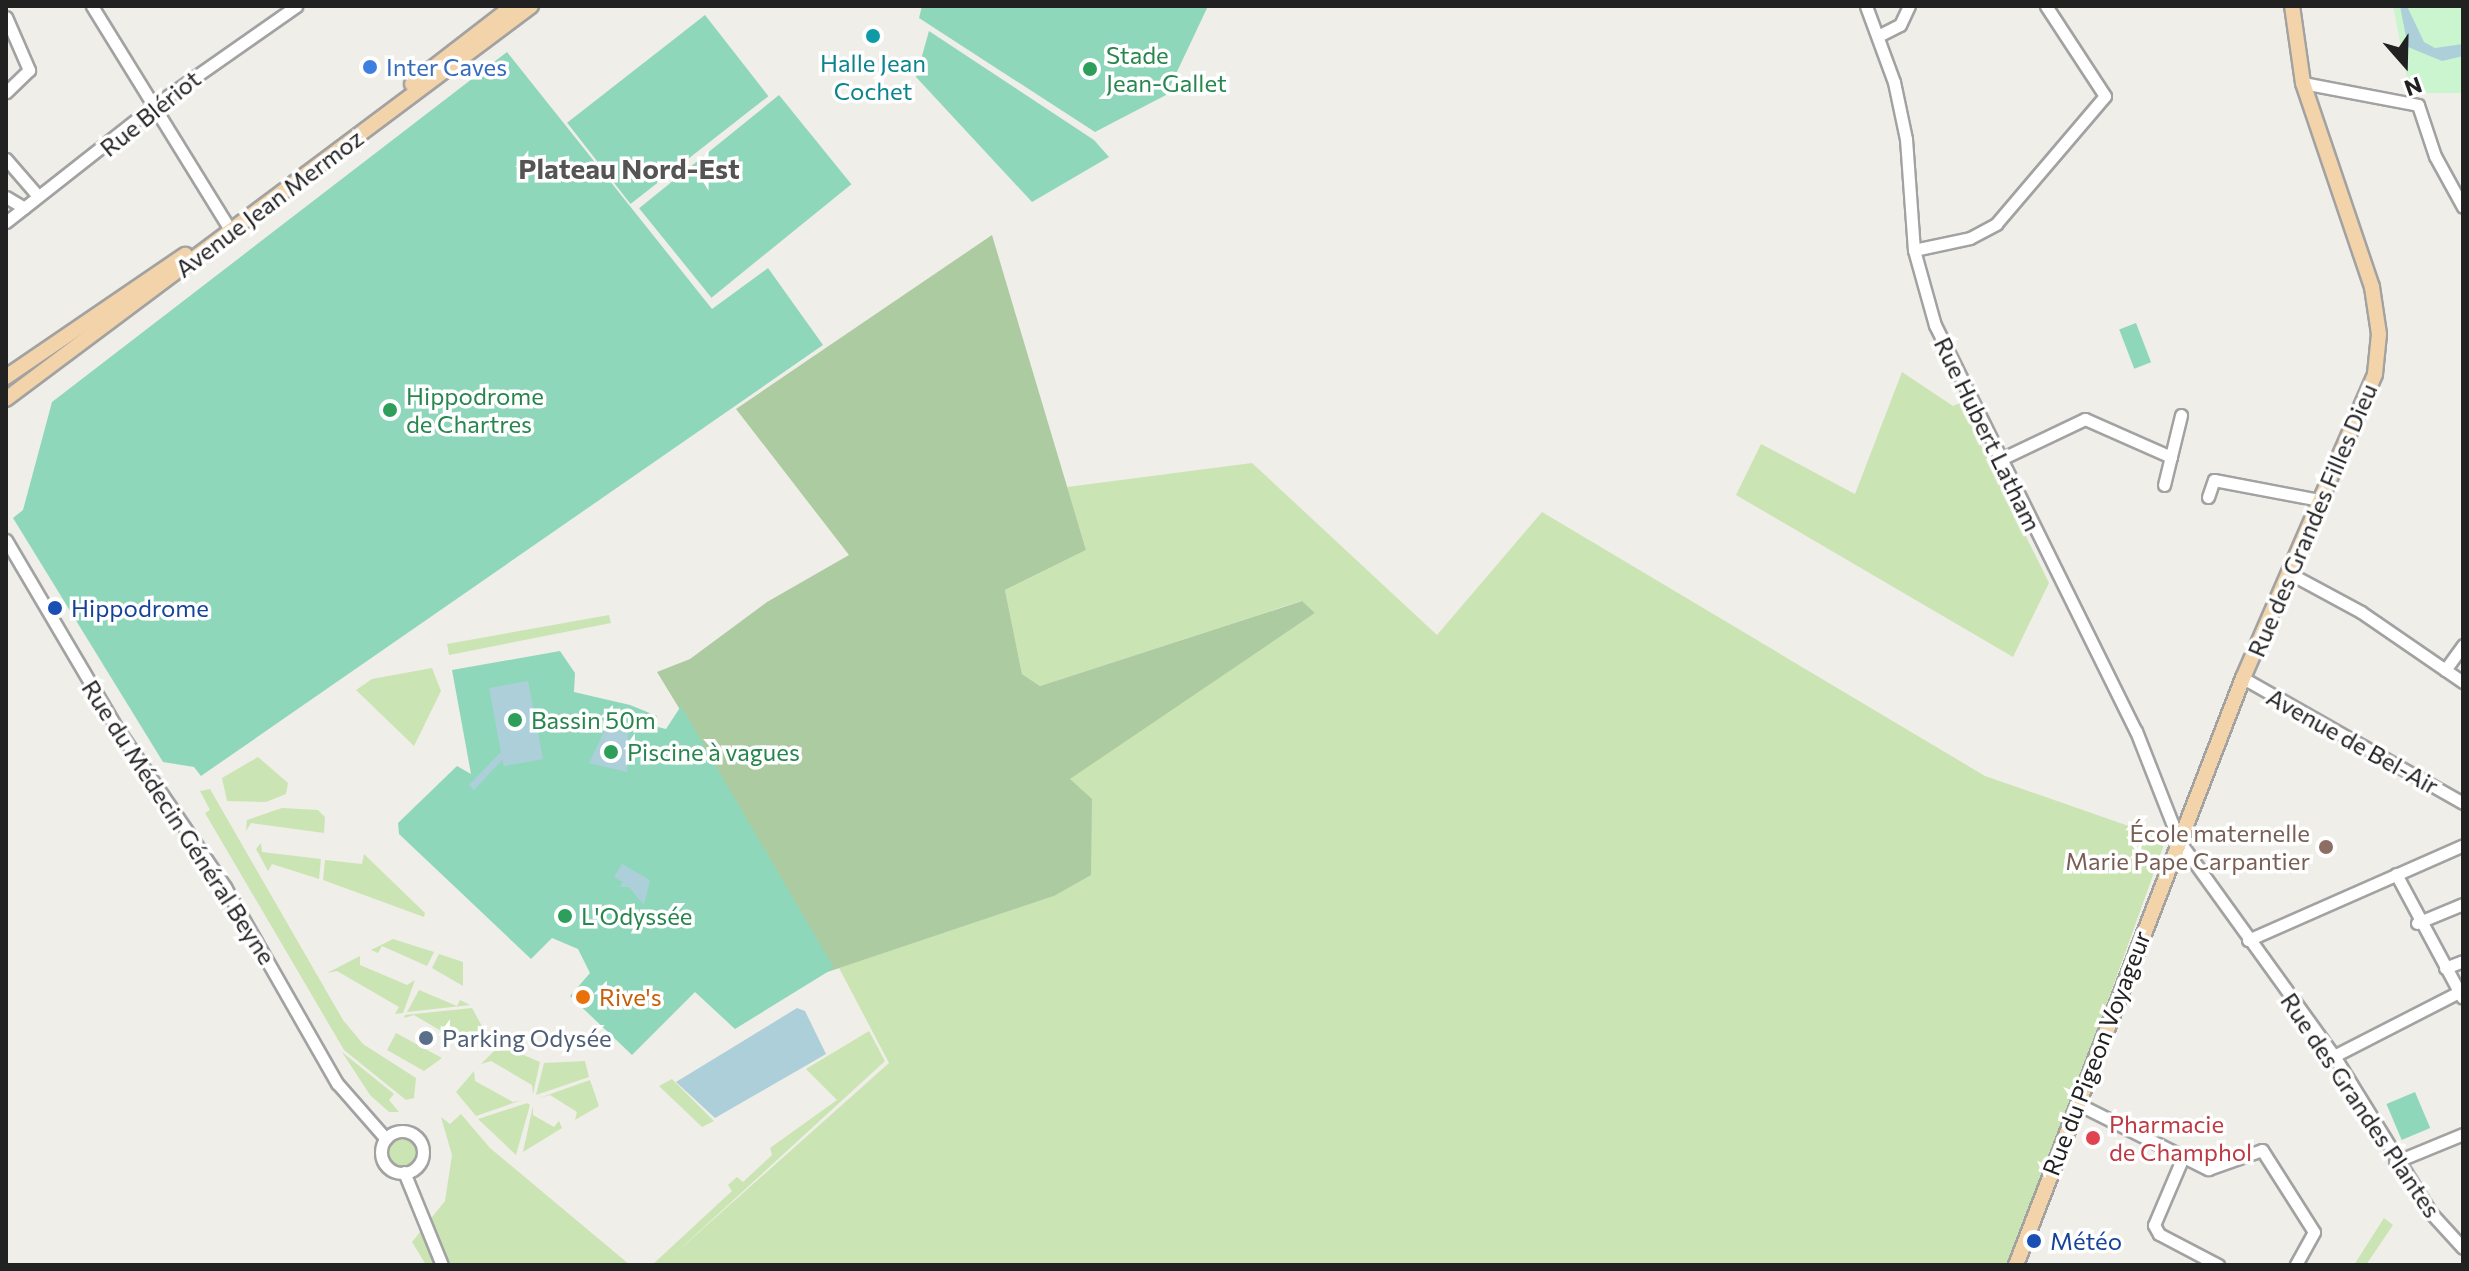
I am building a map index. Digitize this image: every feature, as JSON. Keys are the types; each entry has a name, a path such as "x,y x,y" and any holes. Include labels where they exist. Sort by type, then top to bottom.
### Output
{"main road":[{"name":"Avenue Jean Mermoz","path":"6,377 227,225 513,6"},
{"name":"Avenue Jean Mermoz","path":"6,399 531,6"},
{"name":"Rue des Grandes Filles Dieu","path":"2179,841 2287,572 2375,374 2379,334 2372,287 2303,83 2292,6"},
{"name":"Rue du Pigeon Voyageur","path":"2016,1265 2179,841"}],"street":[{"path":"92,6 227,225"},
{"name":"Rue Blériot","path":"6,222 38,196 91,161 152,107 296,6"},
{"name":"Rue Hubert Latham","path":"1866,6 1880,35 1906,139 1914,250 1935,325 2136,731 2179,841"},
{"path":"1880,35 1900,25 1909,6"},
{"path":"1914,250 1970,238 1996,224 2105,96 2046,6"},
{"path":"6,17 29,70 6,92"},
{"path":"2303,83 2389,96 2418,105 2435,156 2463,207"},
{"path":"6,159 38,196"},
{"path":"6,197 24,208"},
{"path":"2164,485 2181,415"},
{"path":"2001,459 2085,419 2171,457"},
{"path":"2208,497 2214,480 2320,500"},
{"name":"Rue du Médecin Général Beyne","path":"6,540 116,727 225,887 337,1083 386,1139"},
{"path":"2287,572 2361,612 2463,682"},
{"path":"2445,670 2463,645"},
{"name":"Avenue de Bel-Air","path":"2243,678 2463,803"},
{"name":"Rue des Grandes Plantes","path":"2179,841 2334,1056 2395,1162 2463,1248"},
{"path":"2248,940 2463,845"},
{"path":"2334,1056 2461,995 2417,923 2396,874"},
{"path":"2417,923 2463,904"},
{"path":"2445,968 2463,961"},
{"path":"2076,1103 2208,1169 2262,1150 2314,1232 2296,1265"},
{"path":"404,1172 420,1162 421,1142 404,1131 386,1139 384,1161 404,1172 442,1265"},
{"path":"2395,1162 2463,1134"},
{"path":"2183,1157 2154,1225 2218,1265"}],"green space":[{"name":"Stade Jean-Gallet","path":"922,6 1208,6 1166,95 1095,132 919,18"},
{"path":"2393,6 2463,6 2463,93 2410,93"},
{"path":"705,15 768,96 631,204 567,123"},
{"path":"929,31 1094,140 1109,157 1032,202 916,77"},
{"name":"Hippodrome de Chartres","path":"507,52 712,309 768,268 823,345 201,776 194,767 163,762 13,518 23,510 52,402"},
{"path":"779,95 851,184 711,298 639,208"},
{"path":"992,235 1086,550 1005,590 1022,674 1040,686 1302,601 1315,613 1070,779 1092,799 1091,875 1054,896 738,1002 715,767 657,672 690,659 767,602 849,555 736,409"},
{"path":"2136,323 2151,362 2134,369 2119,329"},
{"path":"1902,372 1953,406 1960,403 2049,583 2013,657 1736,495 1761,444 1855,494"},
{"path":"1252,463 1437,635 1542,512 1985,776 2166,839 2013,1265 652,1265 732,1191 728,1185 737,1177 743,1182 772,1155 770,1148 837,1100 806,1069 869,1031 885,1061 669,1259 889,1063 839,968 1054,896 1069,779 1315,613 1301,601 1040,686 1022,674 1005,590 1086,550 1067,487"},
{"path":"609,615 611,623 449,655 447,644"},
{"path":"560,651 575,673 574,692 630,705 657,716 654,726 666,729 681,706 834,968 735,1029 695,992 632,1055 570,996 590,973 578,949 552,938 531,959 399,834 398,823 457,766 471,774 452,670"},
{"path":"432,668 441,691 414,746 356,690 372,679"},
{"path":"258,757 288,783 286,794 266,802 227,801 222,778"},
{"path":"210,789 343,1020 363,1044 416,1078 414,1098 406,1100 344,1050 205,813 210,810 200,791"},
{"path":"282,808 318,810 325,817 324,833 251,823 246,831 247,820"},
{"path":"261,843 262,852 321,859 319,879 272,864 268,871 256,849"},
{"path":"364,854 425,913 424,917 323,880 325,860 362,864"},
{"path":"393,939 434,952 427,966 382,946 378,953 371,950"},
{"path":"439,954 463,962 463,986 432,968"},
{"path":"360,956 360,965 407,985 415,980 403,1013 395,1014 399,1007 337,971 327,973"},
{"path":"419,990 457,1006 460,1000 470,1005 407,1012"},
{"path":"472,1008 483,1028 457,1048 460,1042 414,1015 404,1018 405,1015"},
{"path":"396,1033 442,1058 424,1071 387,1050"},
{"path":"500,1045 540,1062 533,1094 532,1085 491,1061 481,1064"},
{"path":"342,1052 394,1094 389,1100 399,1112 389,1112 370,1095"},
{"path":"585,1061 589,1077 536,1095 544,1063"},
{"path":"474,1071 475,1081 513,1102 522,1100 476,1116 456,1092"},
{"path":"672,1079 714,1121 702,1127 659,1086"},
{"path":"590,1080 599,1106 575,1120 577,1112 550,1095 539,1098"},
{"path":"2415,1092 2430,1128 2402,1140 2386,1104"},
{"path":"527,1103 530,1105 516,1155 478,1119"},
{"path":"533,1106 533,1115 554,1127 559,1121 562,1128 523,1152"},
{"path":"461,1114 490,1148 630,1265 426,1265 412,1242 445,1201 452,1155 441,1117 450,1124"},
{"path":"402,1137 413,1141 417,1152 413,1163 402,1167 391,1163 387,1152 391,1141"},
{"path":"2384,1218 2393,1225 2366,1265 2354,1265"}],"water":[{"path":"2400,6 2407,6 2424,42 2435,48 2463,44 2463,56 2442,61 2408,47"},
{"name":"Bassin 50m","path":"528,681 543,759 504,766 502,760 474,790 469,785 501,752 489,688"},
{"name":"Piscine à vagues","path":"608,724 628,729 627,772 589,763"},
{"path":"622,864 650,880 644,905 629,887 620,887 623,882 614,877"},
{"path":"797,1008 805,1011 826,1054 715,1118 676,1082"}],"place":[{"name":"Halle Jean Cochet","path":"873,36"},
{"name":"Inter Caves","path":"370,67"},
{"name":"Stade Jean-Gallet","path":"1090,69"},
{"name":"Hippodrome de Chartres","path":"390,410"},
{"name":"Hippodrome","path":"55,608"},
{"name":"Bassin 50m","path":"515,720"},
{"name":"Piscine à vagues","path":"611,752"},
{"name":"École maternelle Marie Pape Carpantier","path":"2326,847"},
{"name":"L'Odyssée","path":"565,916"},
{"name":"Rive's","path":"583,997"},
{"name":"Parking Odysée","path":"426,1038"},
{"name":"Pharmacie de Champhol","path":"2093,1138"},
{"name":"Météo","path":"2034,1241"}],"district":[{"name":"Plateau Nord-Est","path":"629,168"}]}
